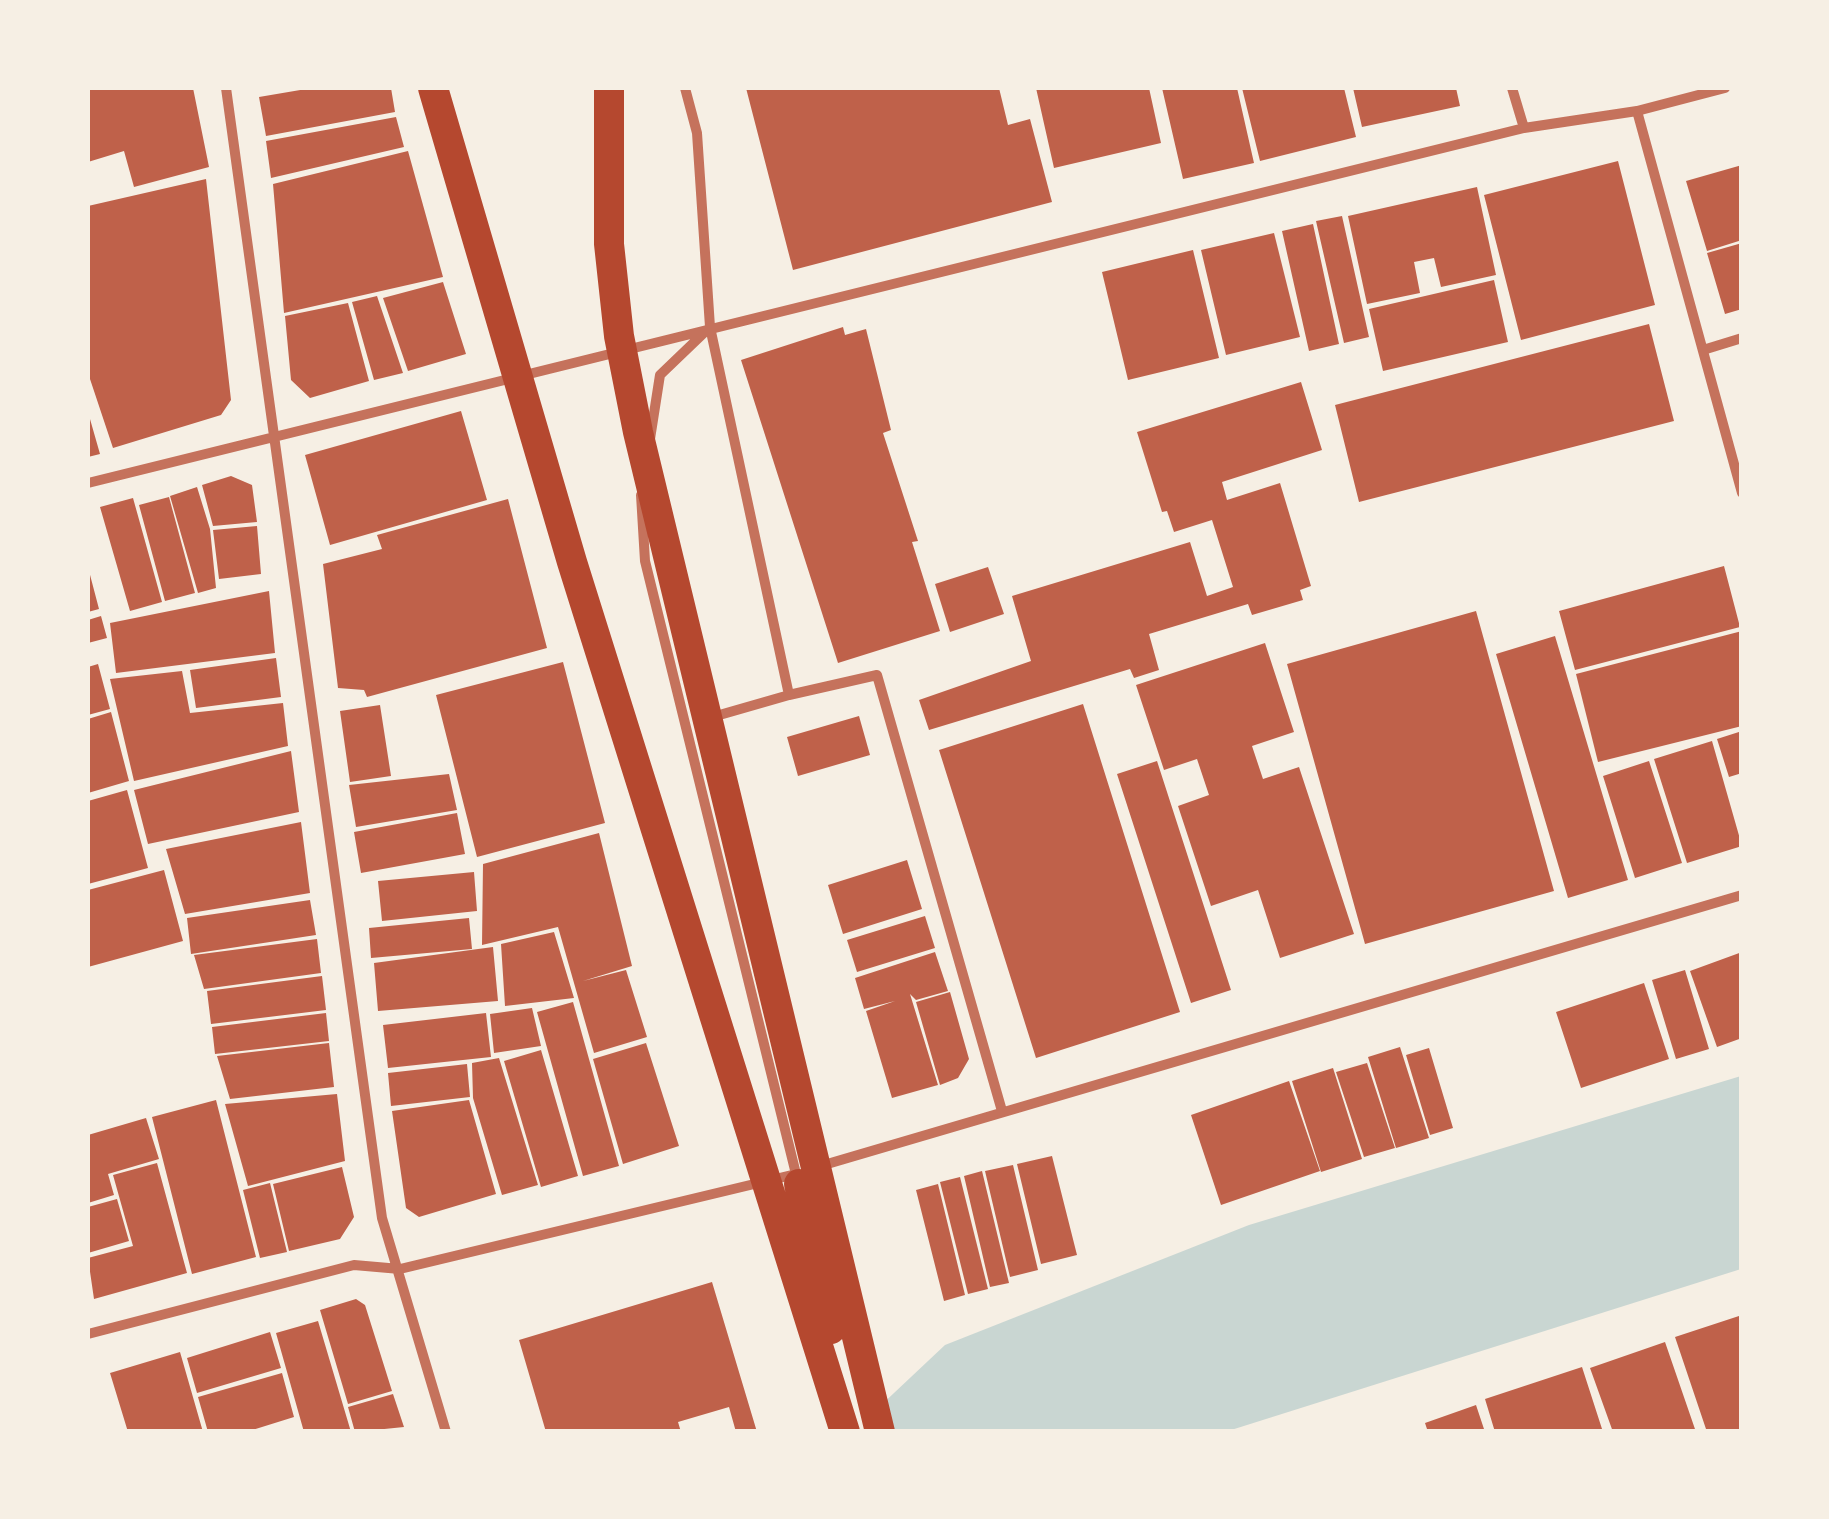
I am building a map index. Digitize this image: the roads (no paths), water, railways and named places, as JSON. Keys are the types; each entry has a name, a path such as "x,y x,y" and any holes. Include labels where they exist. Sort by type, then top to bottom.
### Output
{"highway":[{"path":"433,88 572,562 845,1432"},
{"path":"609,88 609,244 619,336 638,432 880,1432"},
{"path":"796,1174 832,1331 845,1432"}],"street":[{"path":"226,88 382,1218 446,1432"},
{"path":"685,88 697,134 710,327 790,696"},
{"path":"1512,88 1524,128"},
{"path":"88,483 1524,128 1637,110 1726,88"},
{"path":"1637,110 1742,492"},
{"path":"710,327 660,375 640,499 644,561 796,1174"},
{"path":"1703,350 1742,338"},
{"path":"683,725 877,674 1002,1111"},
{"path":"88,1334 354,1265 400,1270 796,1174 1742,895"}]}
